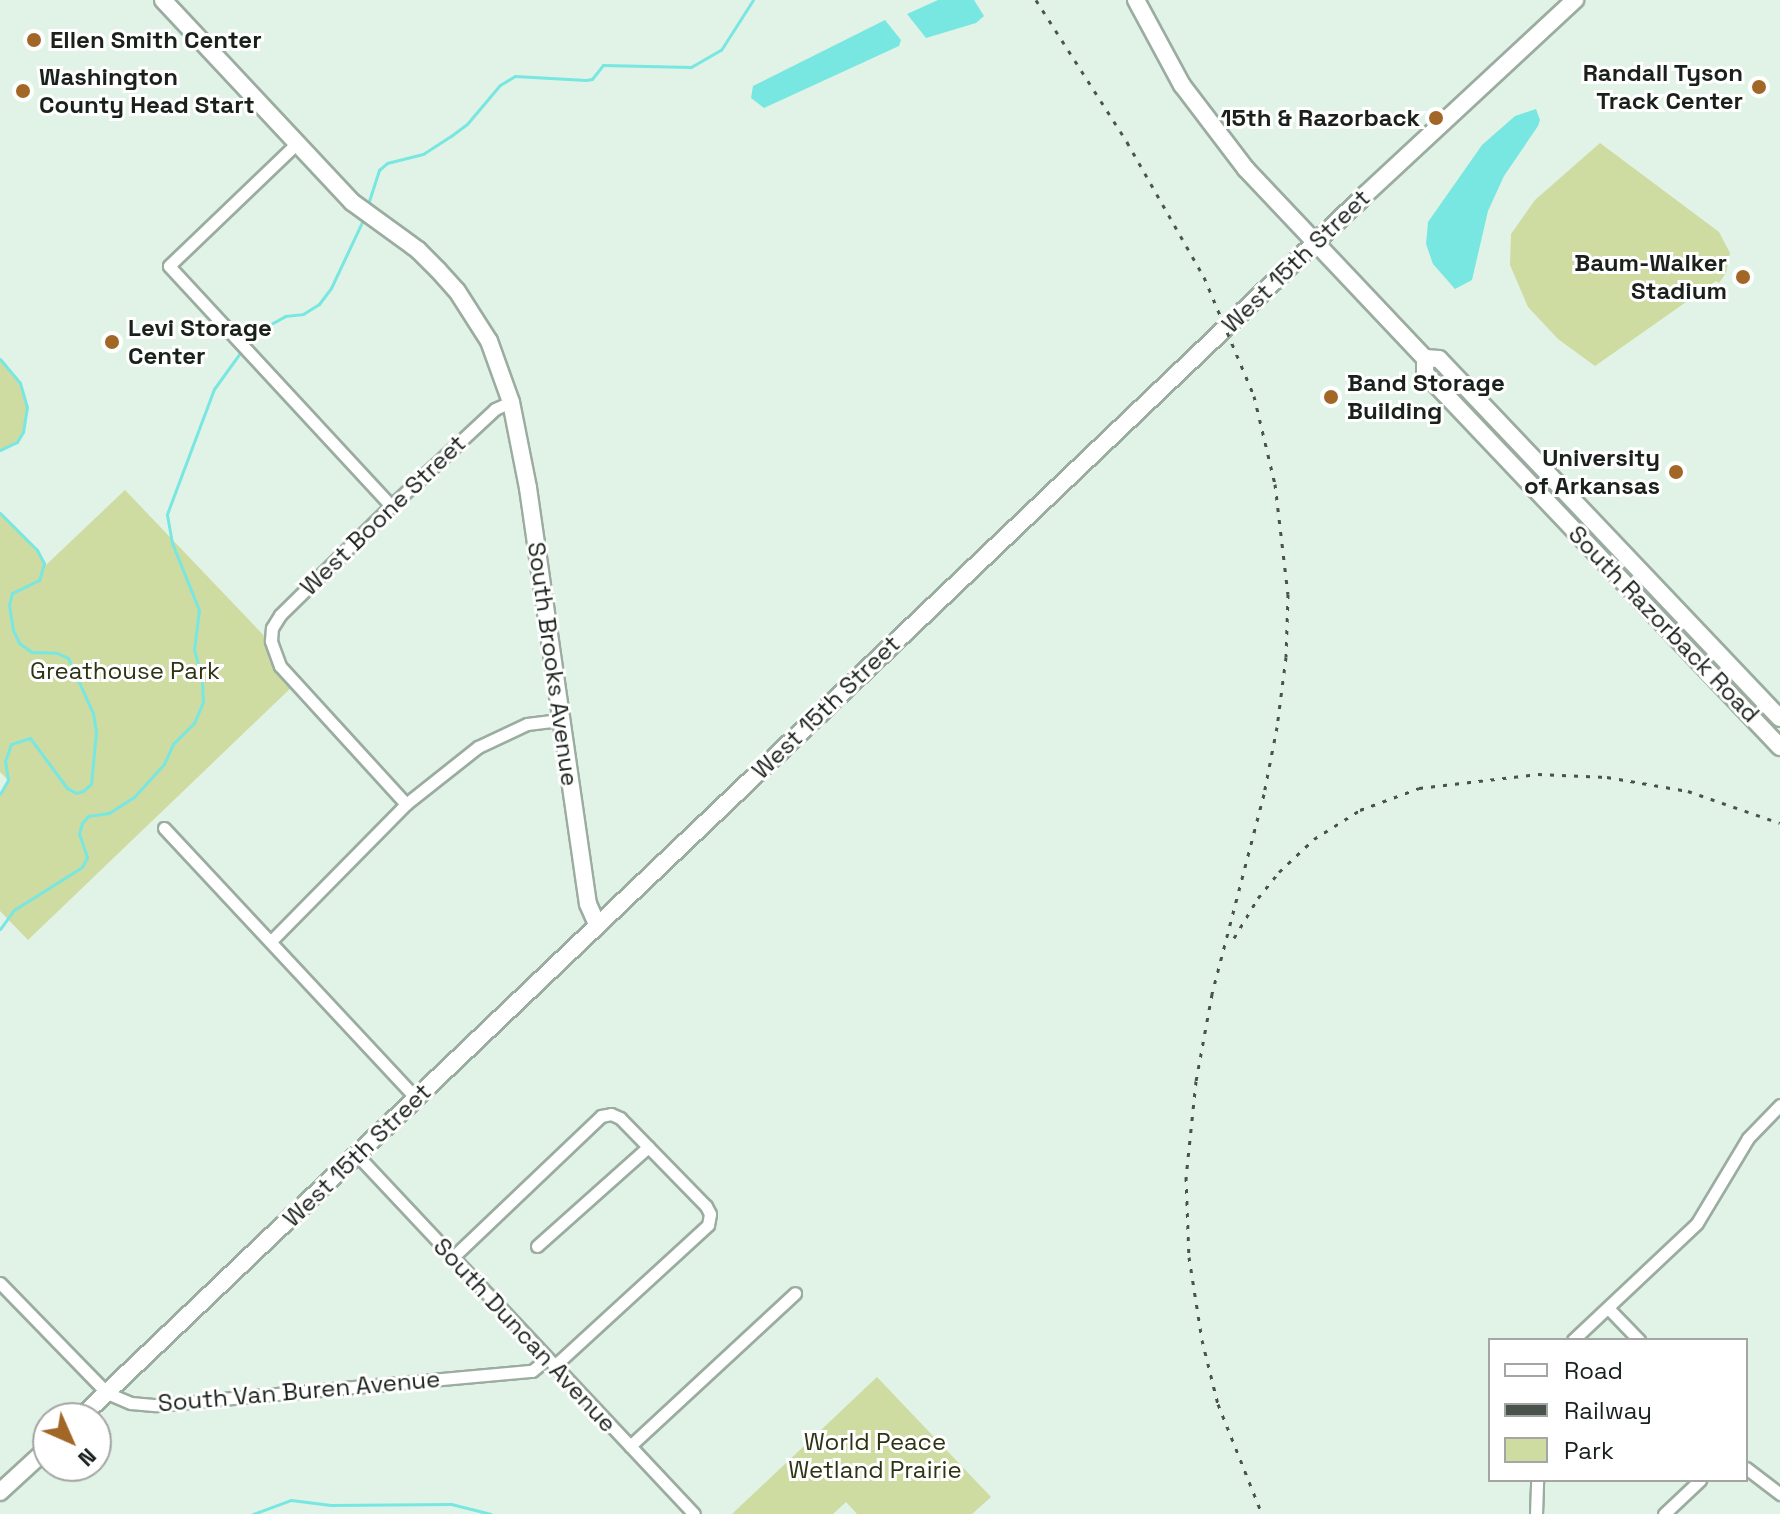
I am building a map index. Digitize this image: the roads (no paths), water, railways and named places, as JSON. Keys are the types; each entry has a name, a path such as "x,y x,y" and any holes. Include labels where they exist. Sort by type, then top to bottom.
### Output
{"main road":[{"name":"South Brooks Avenue","path":"163,0 352,202 418,250 457,291 489,341 511,402 528,488 588,904 597,924"},
{"name":"South Razorback Road","path":"1136,0 1182,85 1224,144 1425,358 1439,359 1780,718"},
{"name":"West 15th Street","path":"97,1402 597,924 1575,0"},
{"name":"South Razorback Road","path":"1425,358 1425,373 1780,747"},
{"path":"0,1492 32,1463"}],"street":[{"path":"296,144 169,266 391,506"},
{"name":"West Boone Street","path":"406,804 280,666 271,641 280,615 495,409 511,402"},
{"path":"272,940 406,804 478,747 502,733 527,724 560,720"},
{"path":"164,828 272,940 416,1098"},
{"path":"1575,1338 1697,1223 1755,1128 1780,1105"},
{"path":"452,1258 601,1116 611,1114 620,1118 706,1206 710,1214 708,1225 550,1362"},
{"path":"537,1246 648,1147"},
{"name":"South Duncan Avenue","path":"357,1155 694,1514"},
{"name":"South Van Buren Avenue","path":"0,1283 107,1393 131,1403 156,1405 532,1371 550,1362"},
{"path":"630,1446 795,1293"},
{"path":"1608,1308 1637,1338"},
{"path":"1748,1470 1780,1494"},
{"path":"1536,1514 1537,1482"},
{"path":"1664,1514 1698,1482"}],"water":[{"path":"938,0 974,0 984,16 976,23 926,38 907,14"},
{"path":"885,20 901,40 899,46 764,108 751,98 753,86"},
{"path":"1536,109 1540,120 1538,126 1504,176 1488,211 1472,280 1455,289 1433,264 1426,244 1428,222 1482,145 1515,116"}],"waterway":[{"path":"368,204 379,170 387,163 423,154 451,136 467,124 500,85 515,76 586,80 592,79 603,65 691,67 721,50 753,0"},
{"path":"248,342 262,329 285,316 303,314 319,304 331,288 363,220"},
{"path":"0,929 14,910 82,867 87,857 79,834 82,823 88,816 109,813 134,797 164,764 173,744 194,723 203,702 202,681 194,650 199,610 172,543 167,514 214,389 240,353"},
{"path":"0,359 20,383 27,407 23,432 17,442 0,450"},
{"path":"0,513 37,550 44,563 39,580 12,593 9,605 13,630 19,643 32,652 57,653 68,658 93,713 96,732 91,784 83,791 76,793 67,788 30,738 11,744 5,761 8,780 0,794"},
{"path":"253,1514 291,1500 331,1505 451,1504 491,1514"}],"railway":[{"path":"1036,0 1127,142 1204,277 1254,396 1275,484 1288,594 1286,657 1264,794 1212,994 1196,1081 1186,1177 1189,1257 1202,1340 1218,1404 1262,1514"},
{"path":"1234,938 1258,898 1279,872 1314,839 1360,810 1419,788 1538,774 1607,777 1688,791 1780,823"}],"place":[{"name":"Ellen Smith Center","path":"34,40"},
{"name":"Randall Tyson Track Center","path":"1759,87"},
{"name":"Washington County Head Start","path":"23,91"},
{"name":"15th & Razorback","path":"1436,118"},
{"name":"Baum-Walker Stadium","path":"1743,277"},
{"name":"Levi Storage Center","path":"112,342"},
{"name":"Band Storage Building","path":"1331,397"},
{"name":"University of Arkansas","path":"1676,472"}],"park label":[{"name":"Greathouse Park","path":"125,671"},
{"name":"World Peace Wetland Prairie","path":"875,1456"}]}
